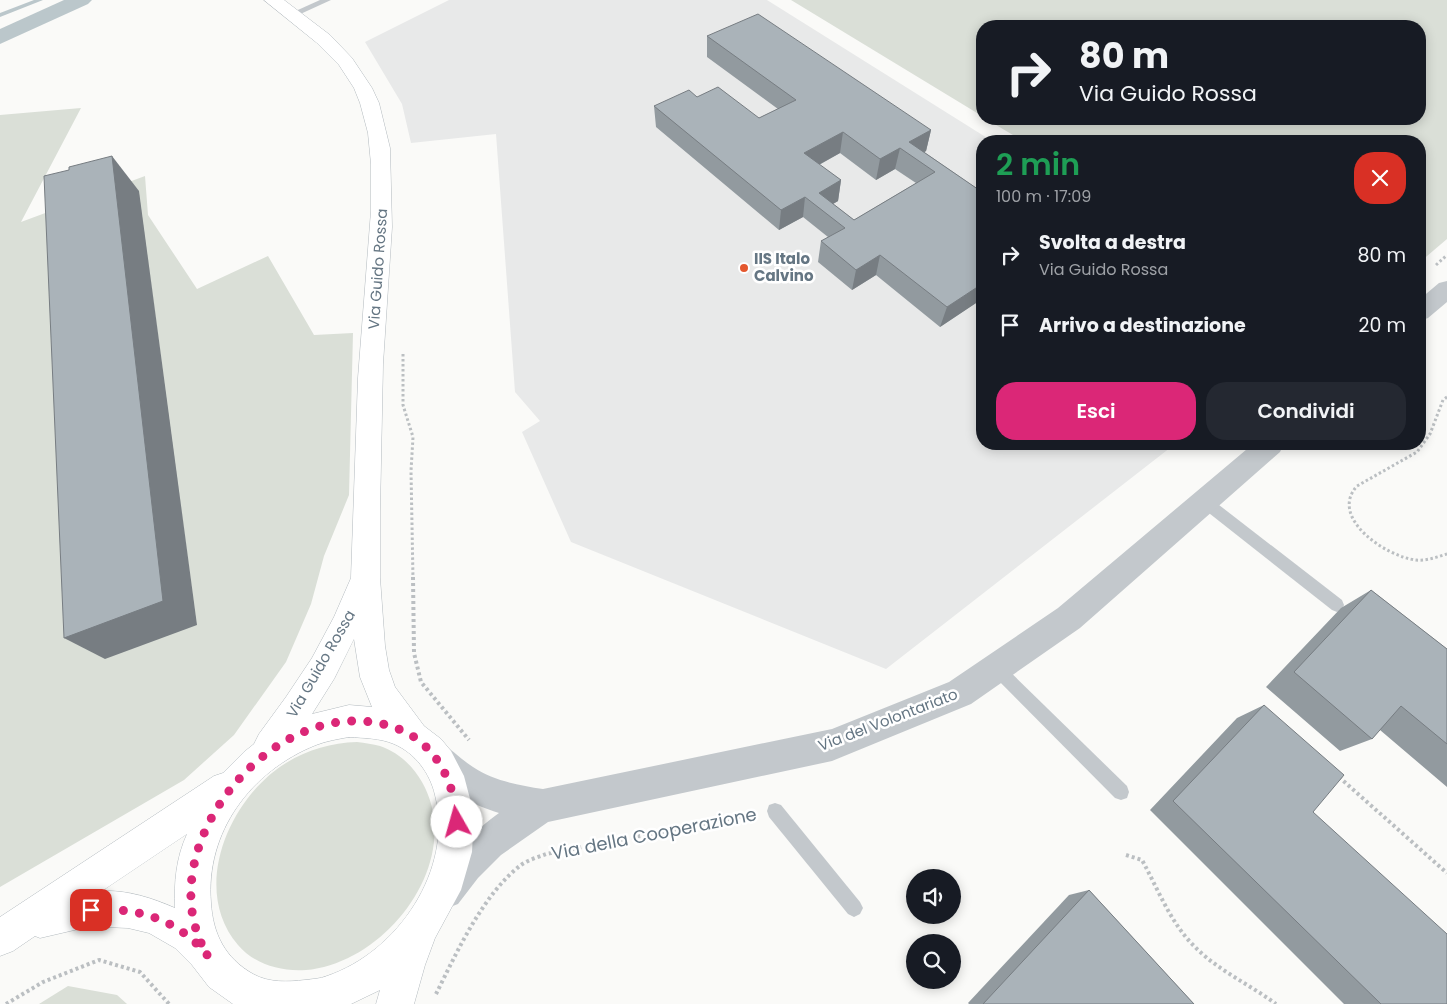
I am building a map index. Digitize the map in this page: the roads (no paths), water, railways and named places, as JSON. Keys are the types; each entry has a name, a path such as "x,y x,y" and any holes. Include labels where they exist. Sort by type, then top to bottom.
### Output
{"street":[{"name":"Via Guido Rossa","path":"283,7 321,36 342,58 363,88 376,123 383,158 382,242 373,340 367,480 365,580 370,648 378,685 393,713 427,748"},
{"path":"1426,308 1444,294"},
{"name":"Via del Volontariato","path":"429,916 452,883 485,846 520,818 544,806 832,745 960,692 1069,618 1264,450"},
{"name":"Via Guido Rossa","path":"5,935 244,774 288,722 322,670 342,632 365,580"},
{"path":"395,1004 406,965 429,916 452,863 456,842 455,802 450,784 427,748 406,732 384,724 367,721 340,722 294,736 267,753 244,774 219,806 201,841 194,869 192,907 197,933 208,956 224,976 259,997 288,1001 317,998 355,984 382,967 407,944 429,916"},
{"name":"Via del Volontariato","path":"427,748 449,771 468,784 506,799 544,806"},
{"name":"Via Guido Rossa","path":"5,935 53,915 73,911 117,908 169,923 196,941 208,956"}],"lane":[{"path":"283,7 327,0"},
{"path":"1205,502 1337,605"},
{"path":"996,668 1121,792"},
{"path":"775,811 854,908"}],"waterway":[{"path":"0,15 40,0"},
{"path":"0,37 81,0"}],"place":[{"name":"IIS Italo Calvino","path":"744,268"}]}
